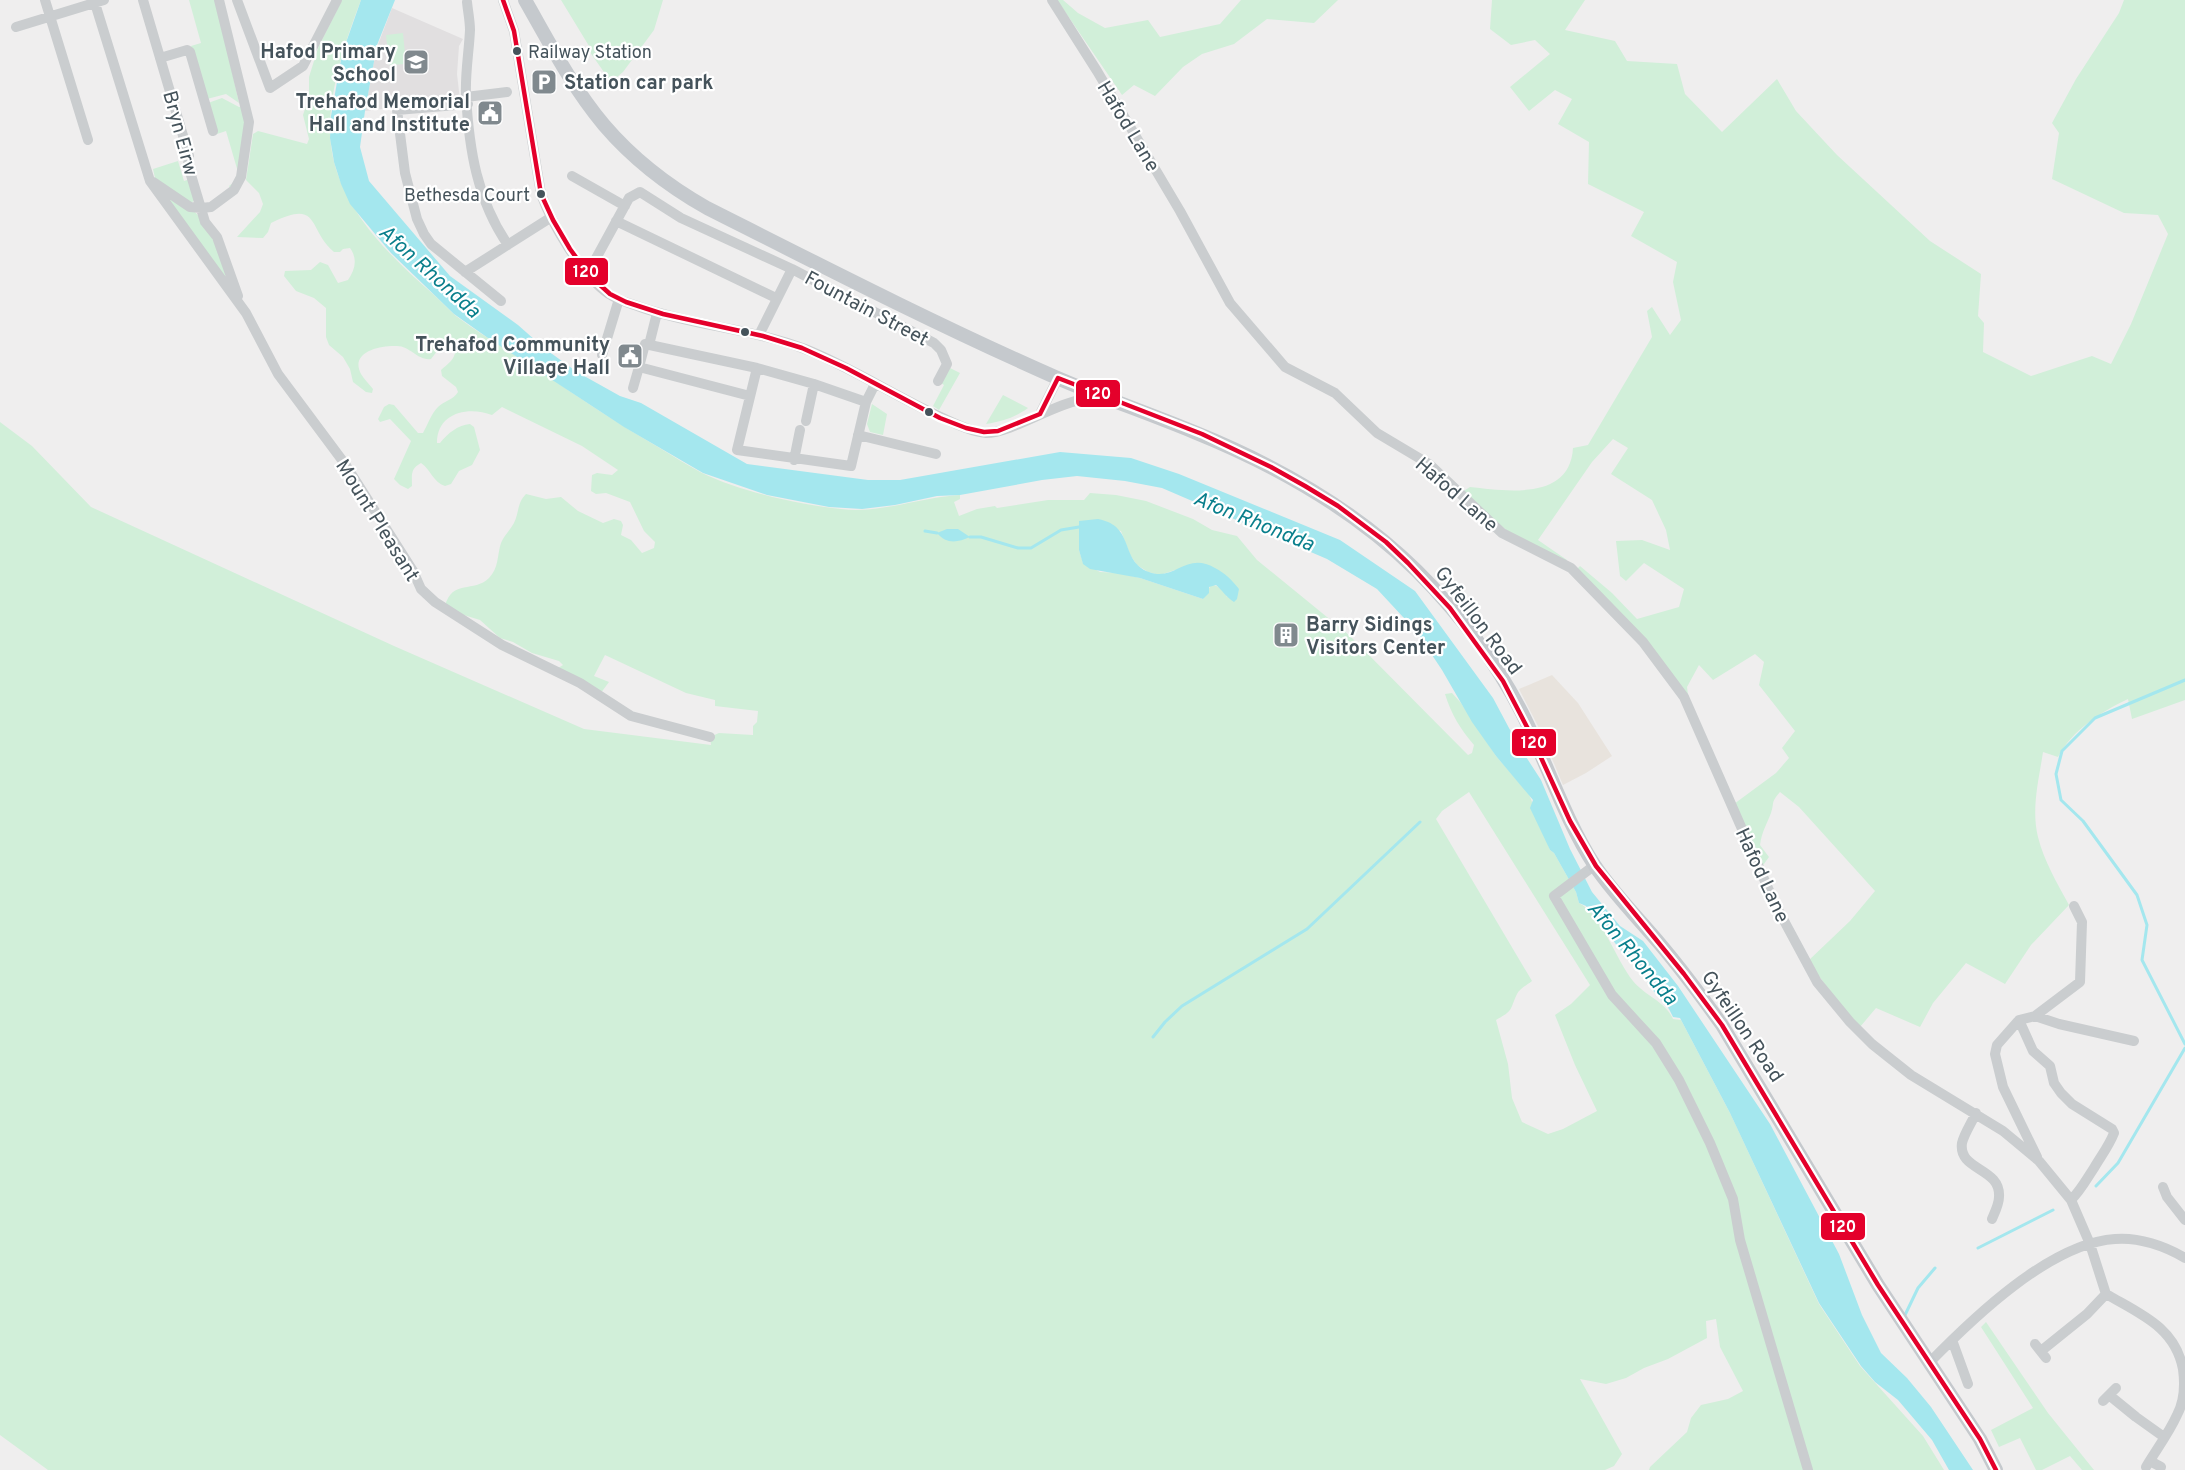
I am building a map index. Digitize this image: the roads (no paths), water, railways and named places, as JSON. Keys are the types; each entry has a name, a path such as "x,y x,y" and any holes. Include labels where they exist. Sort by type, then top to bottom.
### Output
{"main road":[{"name":"Gyfeillon Road","path":"525,0 588,105 623,146 661,179 707,208 967,336 1058,378 1229,447 1308,488 1340,507 1369,529 1419,573 1454,613 1503,680 1521,712 1590,869 1620,898 1693,985 1722,1025 1878,1285 1980,1439 1996,1470"}],"street":[{"path":"45,0 88,140"},
{"name":"Bryn Eirw","path":"143,0 189,156 188,165 205,222 217,237 246,313"},
{"path":"150,181 190,207 201,208 211,207 228,195 242,177 249,122 219,0"},
{"path":"237,0 270,88 303,66 337,0"},
{"path":"503,0 514,31 541,194 550,218 565,243 588,273 608,293 657,312 804,349 960,425 987,433 1081,400 1116,400"},
{"name":"Hafod Lane","path":"1052,0 1180,211 1230,303 1286,367 1335,393 1377,433 1428,464 1502,533 1571,568 1643,642 1684,697 1775,904 1817,982 1850,1022 1872,1044 1911,1075 2003,1131 2039,1161 2071,1200 2090,1244 2106,1294"},
{"path":"16,27 98,1"},
{"name":"Mount Pleasant","path":"98,1 150,181 246,313 278,374 345,464 422,589 435,602 478,632 580,683 631,716 710,737"},
{"path":"467,3 470,31 467,52 467,100 472,151 481,193 494,225 508,245"},
{"path":"160,58 187,50 190,52 213,131"},
{"path":"501,301 431,244 417,219 405,173 397,110 507,92"},
{"path":"572,176 625,206"},
{"path":"588,273 629,198 640,192 681,218 792,269 759,336"},
{"path":"465,272 550,218"},
{"path":"616,222 776,298"},
{"name":"Fountain Street","path":"792,269 934,343 941,350 947,364 938,381"},
{"path":"602,355 619,299"},
{"path":"633,388 657,312"},
{"path":"647,344 757,368 866,402"},
{"path":"639,367 750,396"},
{"path":"757,368 737,450 794,460 851,466 866,402 875,384"},
{"path":"1040,414 1058,378"},
{"path":"794,460 814,384"},
{"path":"858,435 936,454"},
{"path":"1590,869 1554,896 1612,995 1656,1044 1679,1080 1714,1152 1733,1199 1740,1240 1808,1470"},
{"path":"2039,1161 2003,1087 1995,1054 1997,1044 2019,1020 2035,1016 2080,982 2082,922 2074,906"},
{"path":"2035,1016 2059,1024 2134,1041"},
{"path":"2019,1020 2033,1052 2050,1066 2054,1083 2061,1093 2072,1104 2112,1129 2114,1133 2108,1149 2095,1166 2082,1190 2071,1200"},
{"path":"1976,1113 1962,1144 1965,1157 1970,1163 1992,1176 1998,1185 1999,1198 1992,1219"},
{"path":"2163,1195 2185,1220"},
{"path":"1929,1364 1971,1321 2026,1277 2090,1244 2113,1239 2128,1239 2146,1242 2183,1257 2185,1244"},
{"path":"2040,1351 2087,1314 2106,1294 2159,1326 2172,1339 2181,1357 2184,1378 2183,1397 2178,1414 2148,1464 2161,1467"},
{"path":"1952,1340 1968,1384"},
{"path":"2109,1394 2164,1437"}],"water":[{"name":"Afon Rhondda","path":"361,0 395,0 377,45 365,111 360,147 369,181 450,276 518,325 577,372 620,396 641,403 747,464 868,480 900,480 1060,452 1131,458 1179,474 1340,540 1415,591 1493,698 1517,743 1541,780 1570,849 1592,892 1620,926 1643,941 1678,986 1770,1124 1839,1254 1862,1315 1881,1353 1907,1378 1931,1407 1973,1470 1949,1470 1932,1440 1898,1400 1875,1382 1861,1366 1819,1303 1730,1113 1680,1018 1673,1017 1651,988 1639,967 1626,957 1586,906 1579,903 1576,892 1554,853 1550,850 1530,808 1533,800 1496,756 1472,722 1416,631 1377,589 1327,559 1162,488 1125,481 1077,476 862,509 829,507 767,495 703,473 624,427 454,314 391,253 350,204 334,162 330,138 331,116 342,54"},
{"path":"1098,519 1118,529 1140,567 1158,574 1188,564 1205,564 1222,572 1234,583 1239,589 1237,599 1234,602 1231,600 1216,585 1209,587 1209,593 1203,599 1140,578 1090,569 1083,564 1079,550 1079,521"},
{"path":"947,529 958,529 970,537 952,541 940,537 937,533"}],"waterway":[{"path":"970,537 981,537 1018,548 1031,548 1061,530 1079,527"},
{"path":"925,531 937,533"},
{"path":"2185,680 2095,718 2062,751 2056,774 2061,800 2083,821 2137,895 2147,925 2142,960 2185,1044"},
{"path":"1153,1037 1182,1006 1307,929 1420,822"},
{"path":"2096,1186 2118,1163 2185,1048"},
{"path":"1978,1248 2053,1210"},
{"path":"1905,1315 1918,1288 1935,1268"}],"place":[{"name":"Railway Station","path":"517,51"},
{"name":"Hafod Primary School","path":"416,62"},
{"name":"Station car park","path":"544,82"},
{"name":"Trehafod Memorial Hall and Institute","path":"490,113"},
{"name":"Bethesda Court","path":"541,194"},
{"name":"Trehafod Community Village Hall","path":"630,356"},
{"name":"Barry Sidings Visitors Center","path":"1286,635"}]}
